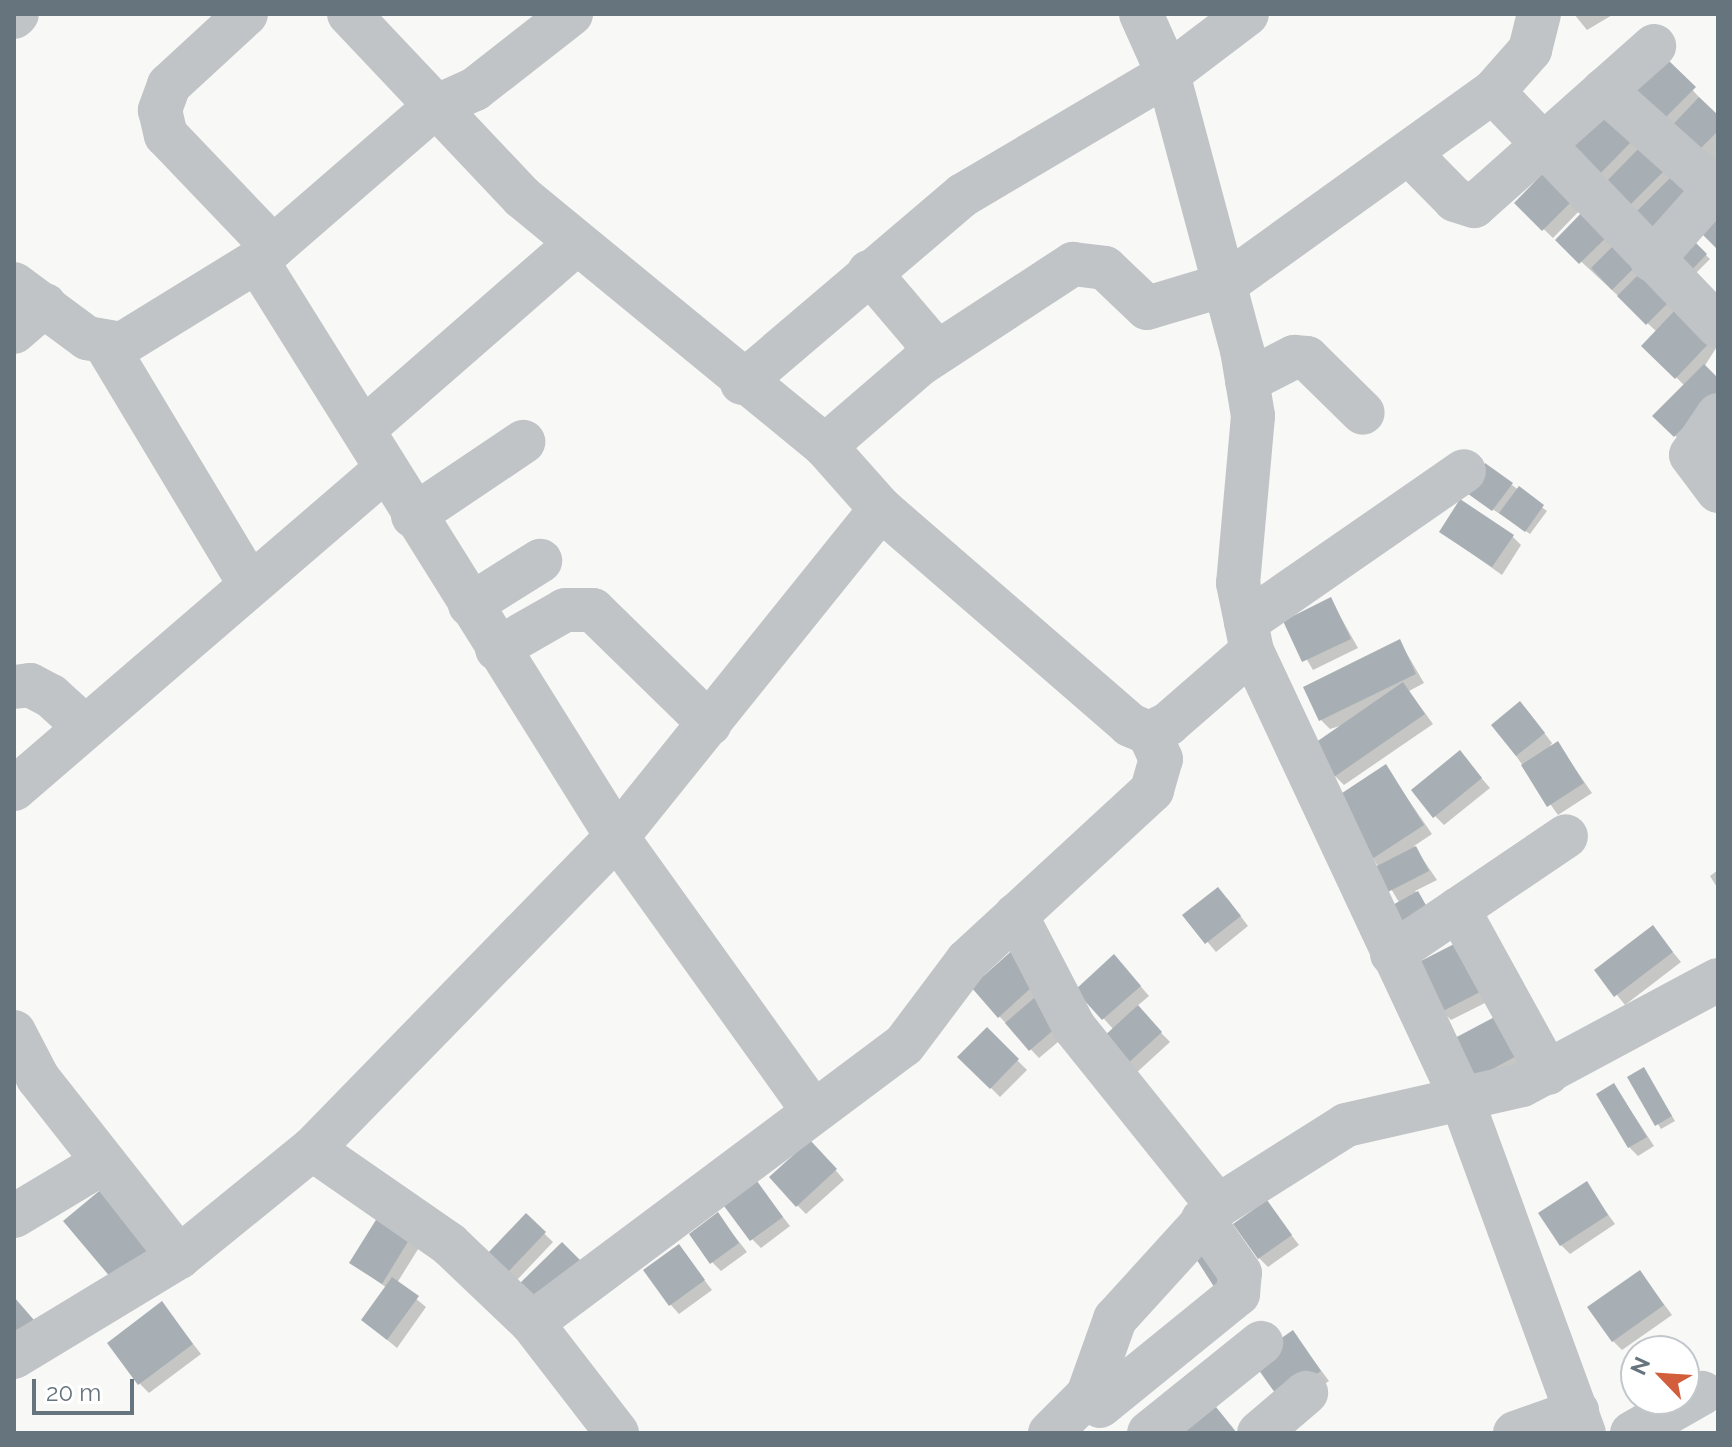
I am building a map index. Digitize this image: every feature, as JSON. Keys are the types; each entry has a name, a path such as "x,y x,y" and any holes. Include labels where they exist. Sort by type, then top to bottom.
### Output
{"street":[{"path":"246,14 169,85 160,110 166,135 265,254 365,428 384,471 617,837 813,1111"},
{"path":"349,14 435,107 577,243 742,383 825,446 881,509 1149,733 1161,759 1152,790 1016,915 935,997 904,1045 532,1323"},
{"path":"106,345 143,333 265,254 435,107 475,89 571,14"},
{"path":"1141,14 1168,74 1247,381 1253,416 1238,583 1249,637 1392,954 1462,1100 1580,1422 1515,1433"},
{"path":"742,383 869,272 1016,159 1168,74 1247,14"},
{"path":"825,446 937,352 1073,264 1105,268 1147,308 1224,285 1493,92 1535,42 1539,14"},
{"path":"1410,154 1455,200 1474,206 1542,149 1654,46"},
{"path":"1604,90 1716,191 1652,260"},
{"path":"1493,92 1542,149 1718,326"},
{"path":"365,428 577,243"},
{"path":"869,272 937,352"},
{"path":"24,307 106,345 249,583"},
{"path":"1247,381 1294,357 1307,358 1363,413"},
{"path":"1718,415 1691,455 1718,491"},
{"path":"413,516 523,442"},
{"path":"14,789 249,583 384,471"},
{"path":"1149,733 1249,637 1464,471"},
{"path":"14,1357 179,1257 312,1149 617,837 881,509"},
{"path":"470,605 540,561"},
{"path":"497,649 565,610 593,610 710,724"},
{"path":"14,687 30,685 51,696 85,727"},
{"path":"1392,954 1566,836"},
{"path":"1458,909 1548,1073"},
{"path":"1016,915 1074,1027 1210,1213 1240,1273 1238,1294 1106,1411 1050,1433"},
{"path":"1106,1411 1115,1319 1210,1213 1346,1125 1462,1100 1548,1073 1718,980"},
{"path":"14,1032 26,1086 101,1164 179,1257"},
{"path":"312,1149 449,1244 532,1323 617,1433"},
{"path":"14,1216 101,1164"},
{"path":"1149,1433 1261,1343"},
{"path":"1259,1433 1306,1393"},
{"path":"1632,1433 1702,1393"}],"building":[{"path":"1667,59 1696,87 1656,127 1628,99"},
{"path":"1699,97 1718,115 1718,131 1691,158 1665,133"},
{"path":"1604,111 1633,140 1590,184 1561,155"},
{"path":"1644,143 1668,167 1626,209 1602,186"},
{"path":"1548,168 1577,196 1542,231 1514,203"},
{"path":"1679,169 1701,191 1654,238 1632,216"},
{"path":"1591,203 1616,228 1579,264 1555,240"},
{"path":"1718,211 1718,246 1716,248 1698,230"},
{"path":"1687,234 1707,254 1681,281 1661,261"},
{"path":"1619,240 1640,262 1612,290 1591,268"},
{"path":"1642,271 1671,300 1646,325 1617,296"},
{"path":"1680,305 1714,338 1675,379 1641,346"},
{"path":"1704,364 1718,378 1718,392 1674,437 1652,416"},
{"path":"1485,463 1513,483 1492,511 1464,491"},
{"path":"1519,486 1544,505 1525,532 1499,513"},
{"path":"1460,499 1514,535 1492,567 1439,532"},
{"path":"1331,597 1351,639 1302,662 1283,621"},
{"path":"1400,639 1416,674 1319,721 1303,687"},
{"path":"1403,682 1425,714 1334,777 1312,745"},
{"path":"1520,701 1545,733 1516,756 1491,725"},
{"path":"1558,741 1584,783 1547,807 1521,765"},
{"path":"1460,750 1482,778 1433,818 1411,790"},
{"path":"1386,764 1424,825 1372,859 1333,799"},
{"path":"1416,846 1429,871 1386,893 1373,868"},
{"path":"1218,887 1241,916 1205,944 1182,915"},
{"path":"1418,891 1427,907 1397,923 1389,907"},
{"path":"1653,925 1673,952 1614,997 1594,970"},
{"path":"1456,943 1482,991 1441,1012 1415,964"},
{"path":"1016,947 1043,977 998,1018 971,987"},
{"path":"1114,954 1141,986 1102,1020 1075,990"},
{"path":"1040,993 1064,1021 1029,1051 1005,1023"},
{"path":"1138,1005 1162,1032 1125,1066 1101,1039"},
{"path":"1502,1013 1522,1053 1474,1079 1453,1039"},
{"path":"987,1027 1019,1059 990,1089 957,1057"},
{"path":"1644,1067 1672,1116 1655,1126 1627,1077"},
{"path":"1614,1083 1647,1137 1628,1148 1596,1094"},
{"path":"810,1140 837,1169 796,1207 769,1177"},
{"path":"757,1181 783,1217 750,1241 724,1206"},
{"path":"1587,1181 1608,1215 1560,1246 1538,1213"},
{"path":"104,1187 163,1256 122,1291 63,1221"},
{"path":"1267,1200 1292,1235 1258,1259 1233,1224"},
{"path":"718,1212 739,1243 710,1264 689,1234"},
{"path":"526,1213 546,1232 507,1273 487,1254"},
{"path":"379,1215 412,1235 382,1284 349,1263"},
{"path":"562,1242 585,1265 541,1309 517,1286"},
{"path":"1210,1243 1235,1282 1218,1293 1193,1254"},
{"path":"679,1244 705,1280 669,1306 643,1270"},
{"path":"1640,1270 1664,1305 1612,1342 1587,1307"},
{"path":"392,1277 419,1296 387,1340 361,1320"},
{"path":"14,1297 40,1327 14,1349"},
{"path":"162,1301 193,1344 138,1385 107,1343"},
{"path":"1293,1330 1321,1371 1280,1400 1251,1359"},
{"path":"1212,1402 1237,1433 1174,1433"}]}
